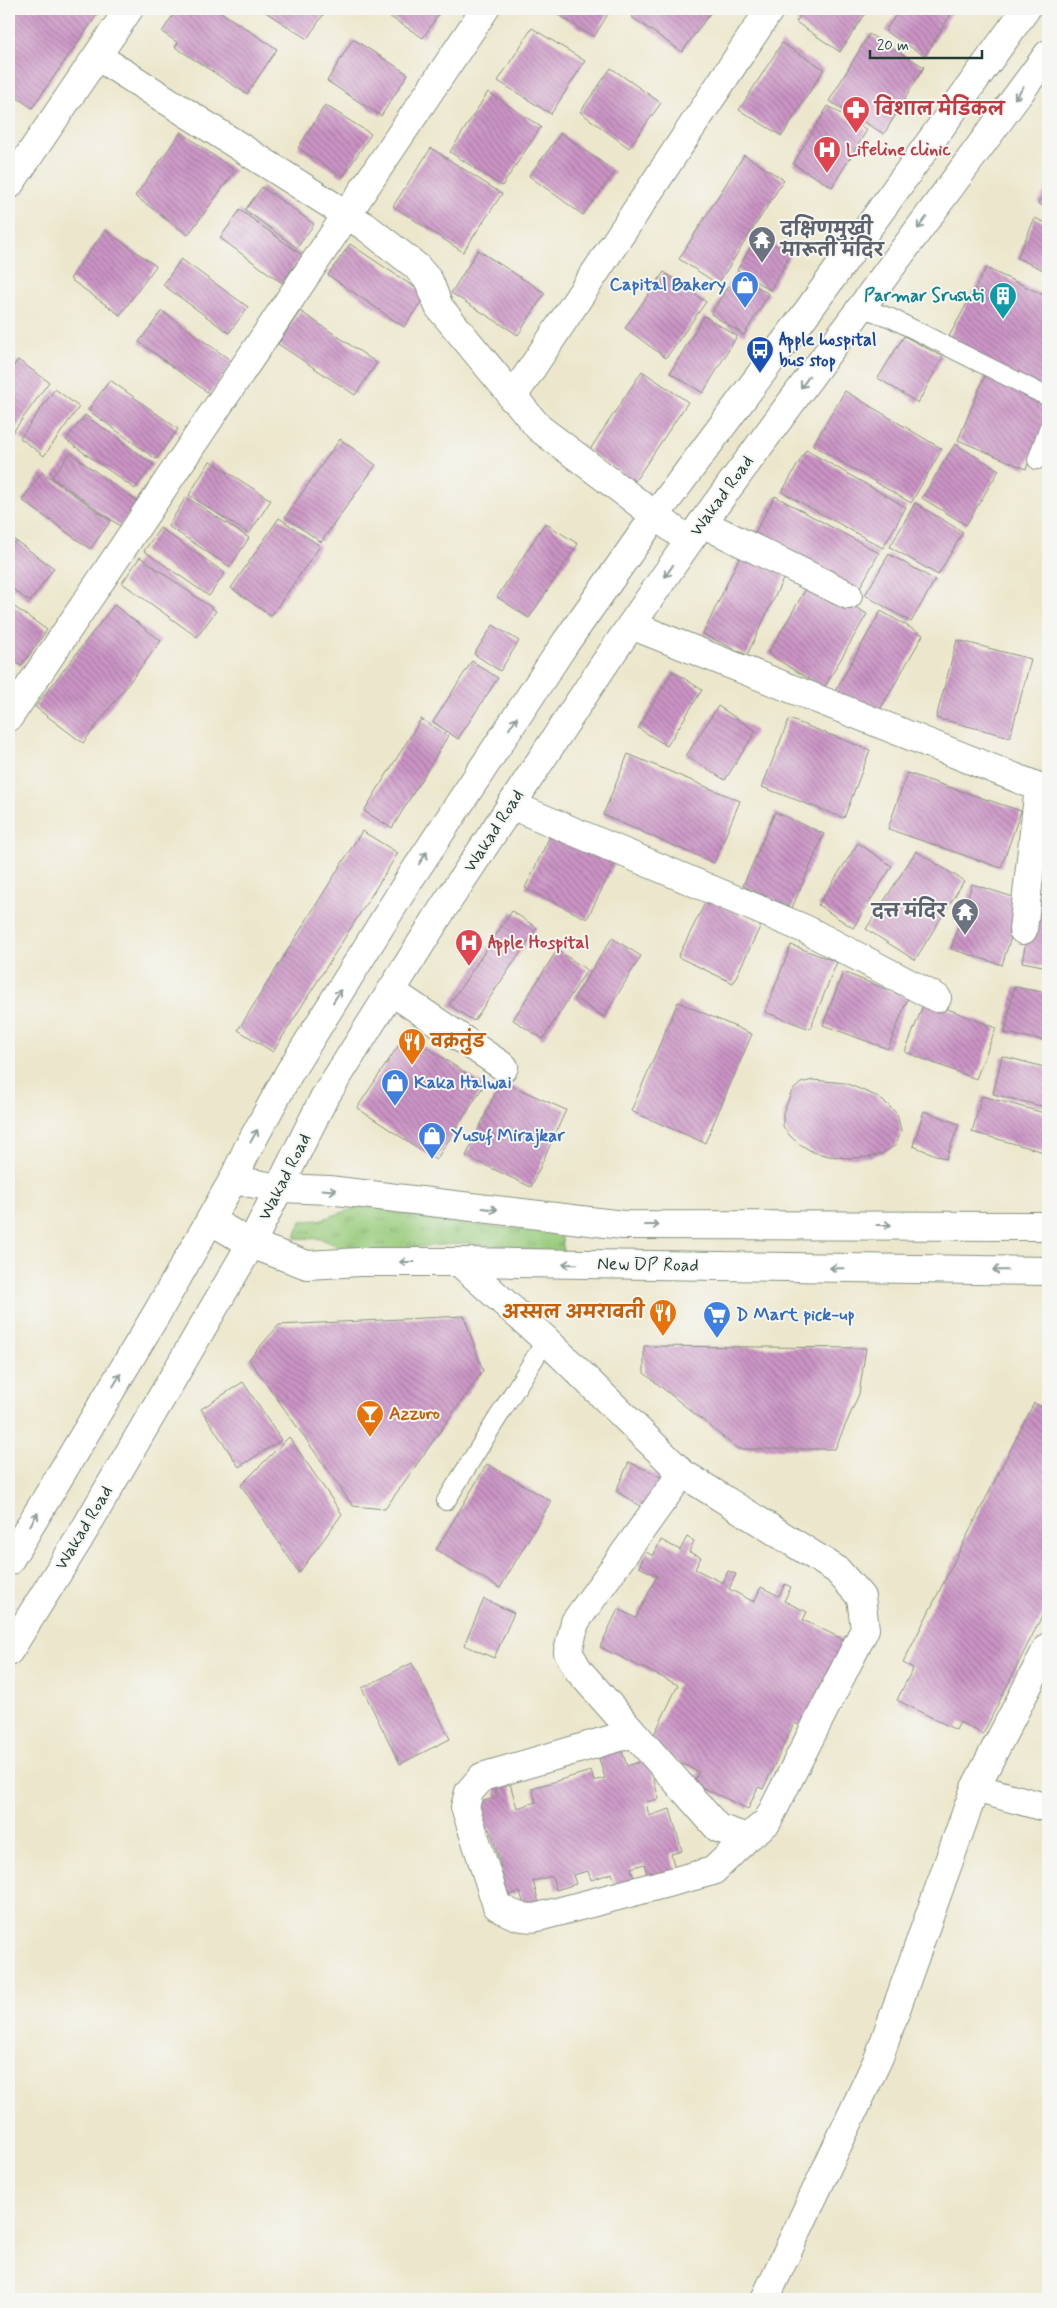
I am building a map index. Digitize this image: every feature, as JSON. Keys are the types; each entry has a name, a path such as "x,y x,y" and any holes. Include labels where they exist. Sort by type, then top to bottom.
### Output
{"street":[{"path":"9,185 129,9"},
{"path":"9,718 486,9"},
{"path":"512,398 770,9"},
{"path":"9,1561 233,1180 246,1150 289,1073 409,880 566,642 655,516 810,308 1026,9"},
{"name":"Wakad Road","path":"9,1651 79,1539 251,1244 324,1098 511,805 631,625 696,532 1048,54"},
{"path":"97,56 347,215 416,266 429,281 439,307 512,398 539,428 655,516 848,595"},
{"path":"631,625 1039,787 1023,930"},
{"path":"511,805 806,929 937,998"},
{"path":"391,992 504,1067"},
{"path":"233,1180 280,1188 329,1190 623,1225 1048,1226"},
{"name":"New DP Road","path":"210,1220 251,1244 307,1265 360,1262 459,1262 1048,1271"},
{"path":"459,1262 546,1340 682,1473 837,1570 861,1597 865,1629 767,1822 713,1870 538,1917 526,1919 510,1914 497,1906 465,1807 468,1792 482,1777 633,1733"},
{"path":"682,1473 575,1622 568,1652 578,1671 718,1828 747,1838"},
{"path":"765,2299 879,2057 975,1788 1048,1646"},
{"path":"975,1788 1048,1808"}],"lane":[{"path":"860,307 891,318 1048,397"},
{"path":"1037,460 1048,429"},
{"path":"446,1501 546,1340"}],"green space":[{"path":"362,1206 459,1224 561,1232 564,1253 466,1243 372,1251 343,1249 322,1239 295,1238 301,1221 319,1220"}],"building":[{"path":"9,9 101,9 32,108 9,92"},
{"path":"177,9 216,9 277,49 247,94 175,47 178,43 162,32"},
{"path":"261,9 327,9 307,39"},
{"path":"378,9 442,9 423,38"},
{"path":"549,9 611,9 594,37"},
{"path":"638,9 713,9 682,52 632,17"},
{"path":"805,9 868,9 840,52 796,22"},
{"path":"900,9 954,9 925,56 885,31"},
{"path":"532,28 585,61 551,114 498,81"},
{"path":"869,34 924,67 884,134 829,101"},
{"path":"353,39 408,74 381,116 327,81"},
{"path":"782,43 824,69 782,136 739,110"},
{"path":"611,68 661,103 629,148 580,112"},
{"path":"488,92 541,127 502,186 450,152"},
{"path":"325,105 371,134 343,177 298,148"},
{"path":"828,106 867,130 832,187 793,164"},
{"path":"181,132 235,171 188,235 135,196"},
{"path":"561,133 615,172 583,215 529,176"},
{"path":"431,148 502,194 463,252 393,206"},
{"path":"744,155 784,180 718,284 679,259"},
{"path":"1048,185 1048,209 1038,203"},
{"path":"262,187 314,224 297,248 245,210"},
{"path":"240,210 302,255 282,283 220,238"},
{"path":"1035,218 1048,224 1048,272 1017,258"},
{"path":"105,230 156,266 120,315 70,279"},
{"path":"758,235 791,254 770,290 737,270"},
{"path":"350,244 426,295 404,327 328,275"},
{"path":"478,250 545,293 518,335 451,293"},
{"path":"181,259 248,307 229,333 163,285"},
{"name":"Parmar Srushti","path":"986,268 1048,297 1048,392 946,342"},
{"path":"664,272 706,302 666,358 625,328"},
{"path":"735,274 769,294 744,335 711,314"},
{"path":"162,311 233,362 210,394 139,342"},
{"path":"300,311 377,363 355,395 278,344"},
{"path":"704,316 737,336 703,393 670,373"},
{"path":"904,336 943,357 918,403 878,378"},
{"path":"18,360 49,382 10,436 9,372"},
{"path":"642,371 688,402 635,481 589,451"},
{"path":"986,373 1048,400 1048,416 1026,469 958,440"},
{"path":"110,380 178,429 156,459 88,410"},
{"path":"55,389 79,407 44,456 20,438"},
{"path":"845,391 942,449 911,503 813,445"},
{"path":"85,415 153,464 135,489 66,440"},
{"path":"340,439 376,465 321,542 285,517"},
{"path":"955,444 999,470 966,525 922,498"},
{"path":"806,450 906,507 883,548 782,492"},
{"path":"70,453 138,502 120,526 52,477"},
{"path":"210,461 271,500 249,534 189,495"},
{"path":"42,472 111,521 90,549 22,500"},
{"path":"775,496 879,553 857,593 753,536"},
{"path":"186,497 249,538 230,567 168,526"},
{"path":"915,503 963,532 938,575 890,547"},
{"path":"279,518 320,546 271,616 231,588"},
{"path":"545,523 578,544 529,618 497,597"},
{"path":"160,528 225,573 209,596 144,551"},
{"path":"13,539 54,568 30,602 9,586 9,544"},
{"path":"741,554 785,575 747,655 703,634"},
{"path":"889,554 935,580 911,622 865,595"},
{"path":"140,557 216,611 197,637 122,583"},
{"path":"811,580 867,614 824,688 768,654"},
{"path":"9,603 47,630 21,666 9,658"},
{"path":"114,605 161,641 83,743 35,707"},
{"path":"881,611 923,635 877,715 835,691"},
{"path":"493,625 519,641 500,671 474,654"},
{"path":"957,640 1031,659 1010,737 936,718"},
{"path":"472,661 498,678 458,739 433,722"},
{"path":"673,671 702,690 667,746 638,728"},
{"path":"718,706 756,731 725,780 686,756"},
{"path":"421,719 448,736 392,828 364,811"},
{"path":"789,719 870,750 844,818 762,787"},
{"path":"628,754 740,801 714,863 603,815"},
{"path":"907,773 1021,811 1001,868 888,829"},
{"path":"775,812 824,834 792,908 743,886"},
{"path":"1048,819 1048,864 1039,862"},
{"path":"362,831 398,853 273,1052 238,1030"},
{"path":"552,832 615,863 587,919 525,888"},
{"path":"858,843 892,866 853,928 818,905"},
{"path":"916,851 964,881 915,960 866,929"},
{"path":"972,884 1023,900 1002,965 951,949"},
{"path":"1035,895 1048,897 1048,967 1022,962"},
{"path":"707,899 761,925 733,983 678,957"},
{"path":"512,911 537,928 474,1021 449,1005"},
{"path":"612,938 641,956 604,1017 574,998"},
{"path":"791,945 837,962 810,1029 765,1012"},
{"path":"557,950 587,970 543,1039 513,1020"},
{"path":"843,972 908,998 888,1049 823,1025"},
{"path":"1014,987 1048,993 1048,1041 1005,1033"},
{"path":"925,1000 996,1028 976,1079 905,1052"},
{"path":"678,1002 752,1034 705,1143 631,1111"},
{"path":"406,1034 484,1085 436,1160 357,1108"},
{"path":"1002,1056 1048,1068 1048,1093 1045,1107 993,1094"},
{"path":"813,1080 845,1083 874,1095 887,1104 897,1114 901,1131 896,1145 883,1153 869,1157 849,1158 813,1152 798,1143 783,1126 783,1113 792,1091 801,1083"},
{"path":"501,1081 566,1110 531,1187 466,1156"},
{"path":"982,1096 1048,1114 1048,1153 972,1132"},
{"path":"924,1111 959,1124 946,1159 913,1146"},
{"name":"Azzuro","path":"464,1316 483,1371 385,1509 353,1506 249,1359 279,1325"},
{"path":"644,1346 866,1348 859,1394 835,1449 738,1449 644,1373"},
{"path":"243,1382 281,1440 239,1467 201,1409"},
{"path":"1034,1403 1048,1410 1048,1604 983,1734 960,1722 956,1730 897,1700 913,1668 903,1663"},
{"path":"289,1437 342,1514 299,1573 241,1485"},
{"path":"629,1462 666,1479 650,1512 616,1491"},
{"path":"487,1464 551,1501 500,1588 436,1550"},
{"path":"687,1537 694,1541 689,1552 701,1557 695,1569 723,1583 728,1571 736,1574 729,1589 754,1602 761,1587 779,1596 785,1584 791,1587 784,1601 807,1612 803,1620 849,1642 808,1729 794,1723 763,1789 758,1787 748,1809 693,1783 699,1772 648,1747 678,1685 600,1647 618,1609 636,1618 657,1576 639,1567 646,1552 653,1556 661,1540 680,1550"},
{"path":"484,1599 514,1613 494,1658 464,1645"},
{"path":"412,1663 450,1739 400,1764 362,1688"},
{"path":"621,1748 627,1766 648,1759 659,1799 646,1802 649,1816 670,1809 682,1851 671,1854 677,1876 650,1884 644,1864 631,1868 635,1881 617,1887 612,1873 591,1880 588,1871 573,1875 576,1884 556,1890 552,1876 533,1881 540,1907 526,1911 520,1892 497,1898 489,1870 501,1866 490,1829 482,1831 474,1804 497,1797 494,1785 509,1780 517,1808 536,1802 532,1788 591,1771 594,1781 605,1778 598,1755"}],"place":[{"name":"विशाल मेडिकल","path":"856,134"},
{"name":"Lifeline clinic","path":"827,174"},
{"name":"दक्षिणमुखी मारूती मंदिर","path":"762,264"},
{"name":"Capital Bakery","path":"745,309"},
{"name":"Parmar Srushti","path":"1003,320"},
{"name":"Apple hospital bus stop","path":"760,374"},
{"name":"दत्त मंदिर","path":"965,936"},
{"name":"Apple Hospital","path":"469,967"},
{"name":"वक्रतुंड","path":"412,1066"},
{"name":"Kaka Halwai","path":"395,1107"},
{"name":"Yusuf Mirajkar","path":"432,1160"},
{"name":"अस्सल अमरावती","path":"663,1337"},
{"name":"D Mart pick-up","path":"717,1339"},
{"name":"Azzuro","path":"370,1438"}]}
